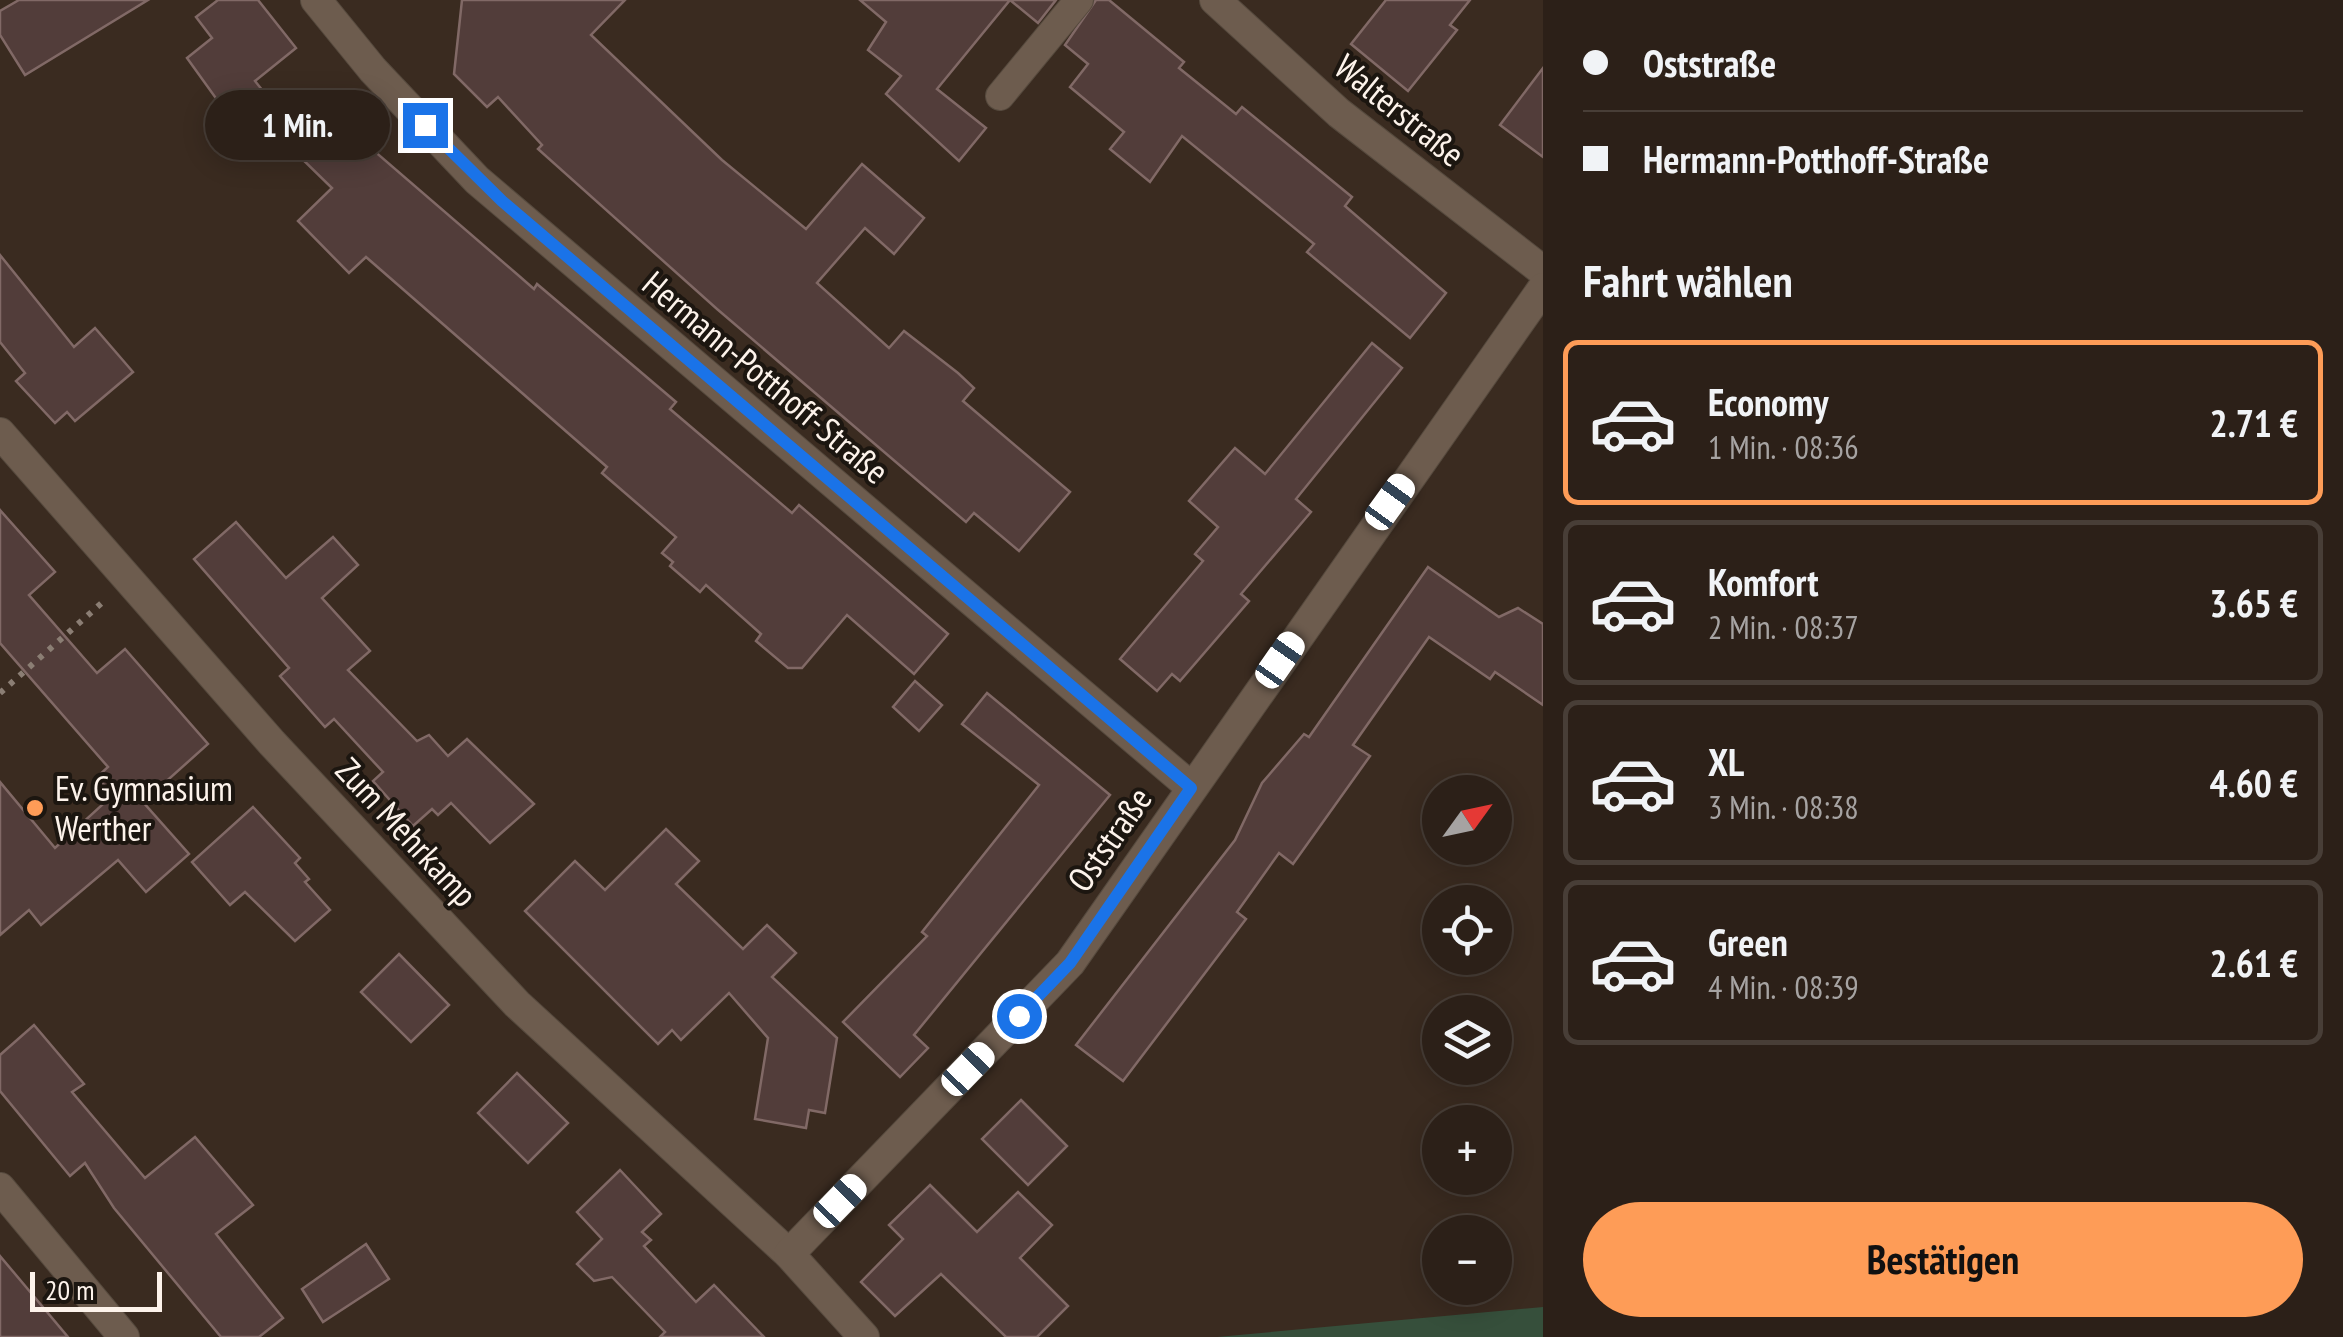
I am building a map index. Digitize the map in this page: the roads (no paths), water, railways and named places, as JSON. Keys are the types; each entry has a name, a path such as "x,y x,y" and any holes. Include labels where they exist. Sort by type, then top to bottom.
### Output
{"street":[{"name":"Hermann-Potthoff-Straße","path":"316,0 373,70 477,180 1191,788"},
{"name":"Walterstraße","path":"1216,0 1339,112 1543,271"},
{"name":"Oststraße","path":"789,1254 1070,963 1543,288"},
{"name":"Zum Mehrkamp","path":"0,433 272,743 518,1004 789,1254"},
{"path":"0,1188 124,1337"},
{"path":"789,1254 864,1337"}],"lane":[{"path":"1000,96 1080,0"}],"place":[{"name":"Ev. Gymnasium Werther","path":"35,808"}]}
